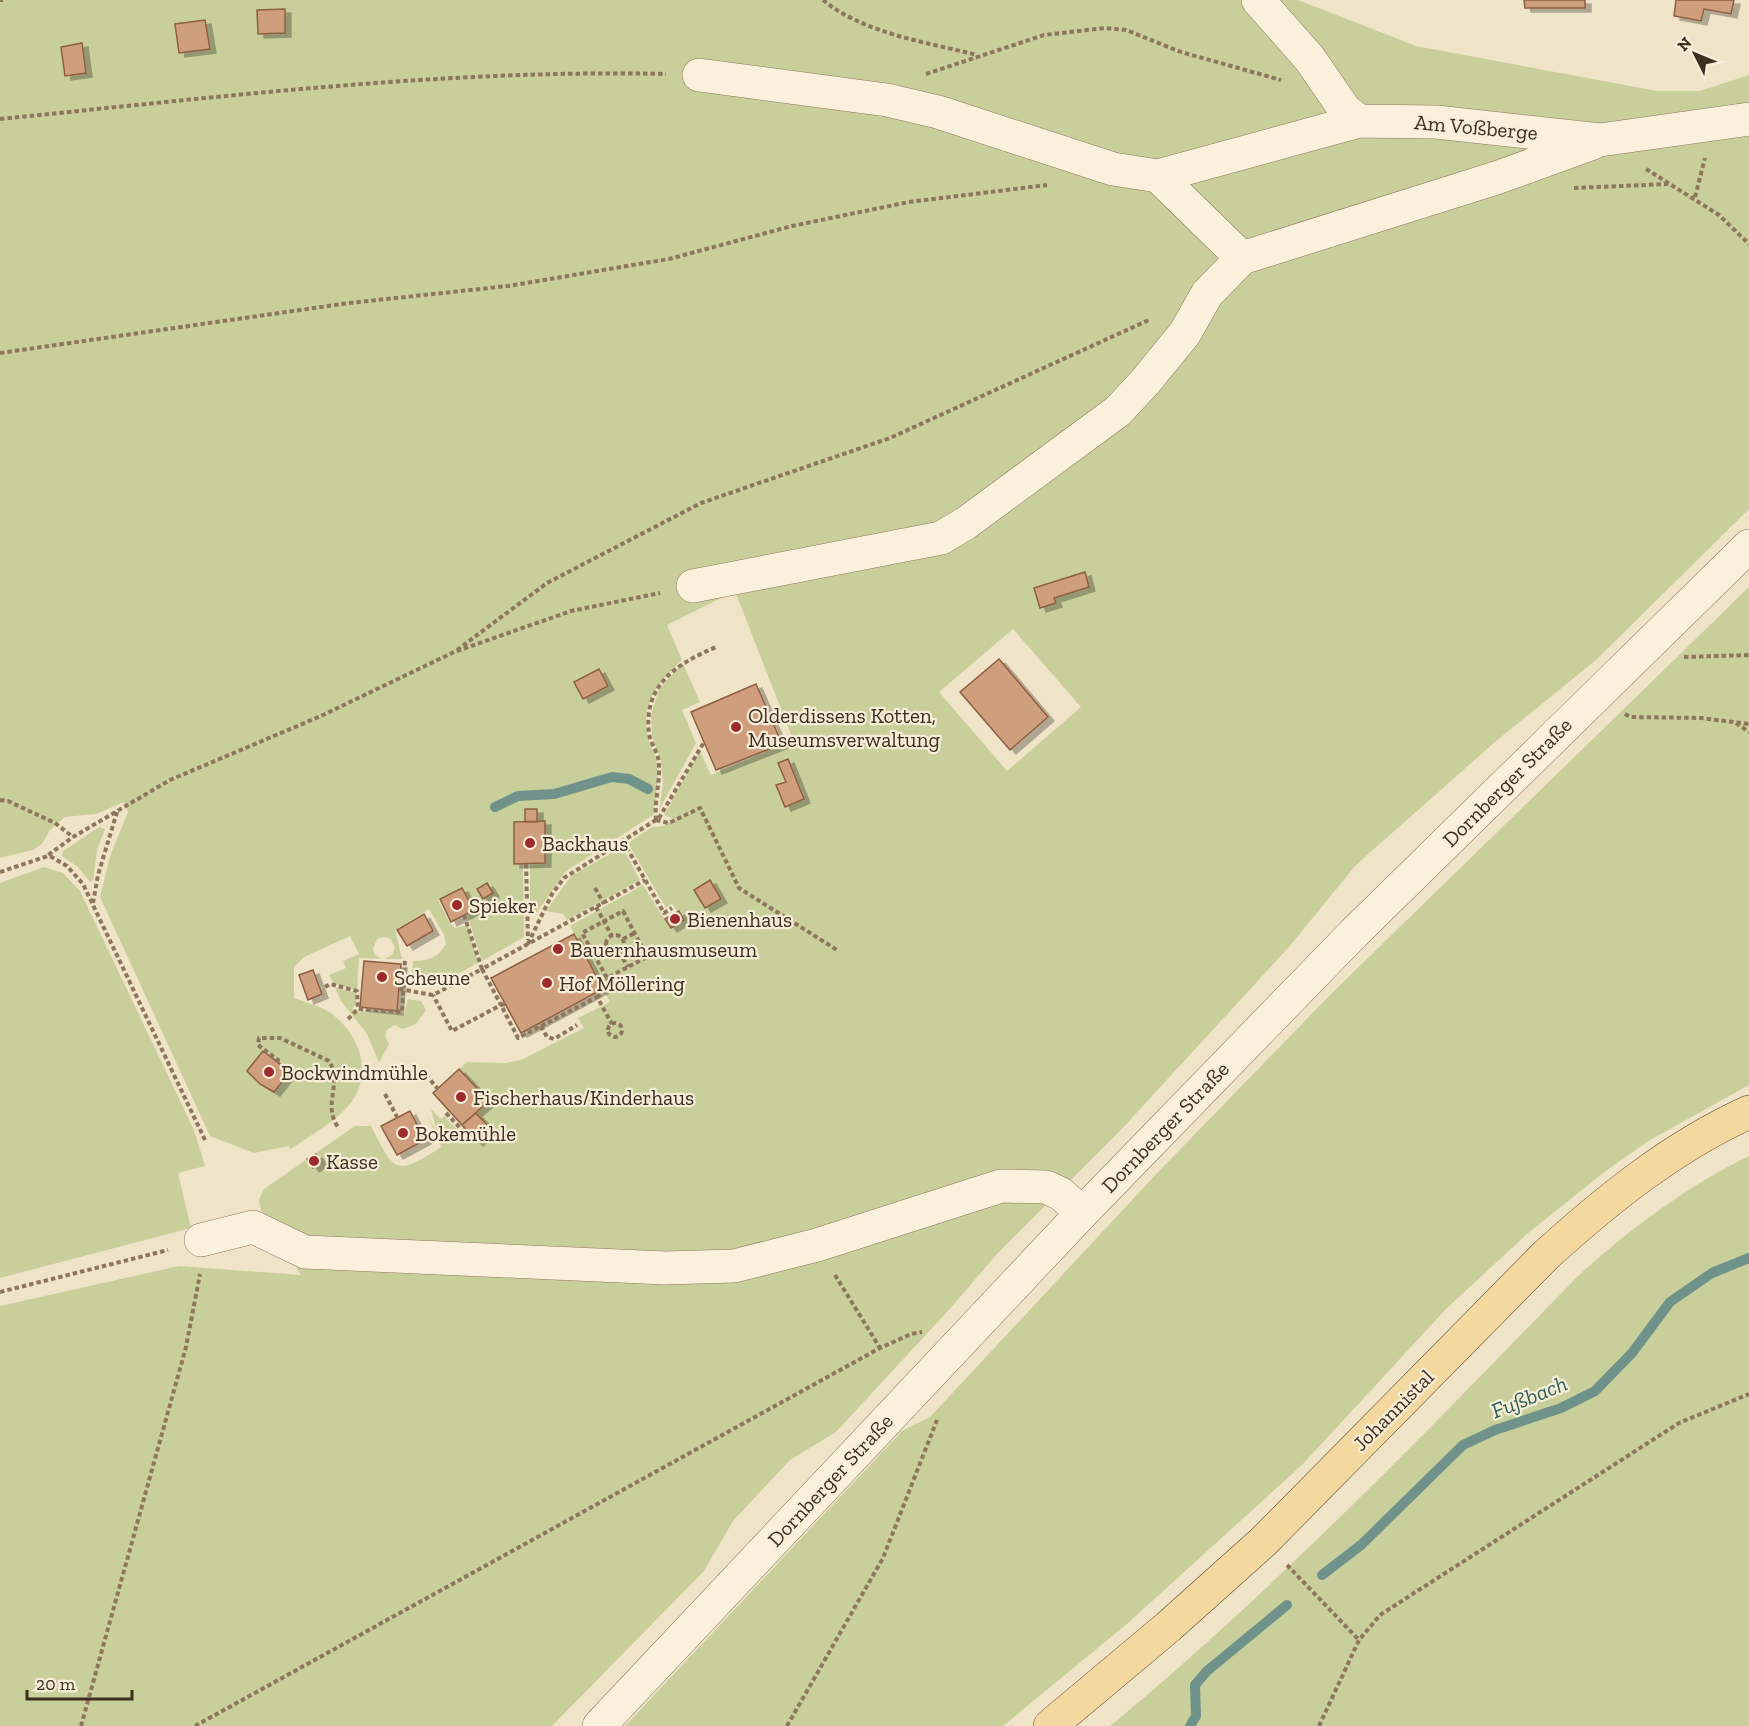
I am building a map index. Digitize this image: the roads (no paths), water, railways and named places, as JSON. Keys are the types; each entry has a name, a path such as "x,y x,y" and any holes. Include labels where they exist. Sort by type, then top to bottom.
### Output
{"main road":[{"name":"Johannistal","path":"1050,1726 1168,1627 1264,1541 1546,1255 1587,1218 1633,1181 1678,1150 1749,1112"}],"street":[{"path":"1258,0 1310,59 1345,110 1359,121"},
{"path":"699,75 886,100 938,111 1113,169 1158,176 1242,258"},
{"name":"Am Voßberge","path":"1158,176 1359,121 1436,122 1600,140 1749,119"},
{"path":"693,586 941,538 966,523 1118,411 1146,382 1185,333 1207,294 1242,258 1496,178 1600,140"},
{"name":"Dornberger Straße","path":"599,1726 1082,1213 1354,933 1749,546"},
{"path":"201,1240 253,1227 305,1252 665,1268 734,1266 817,1245 1001,1186 1046,1187 1061,1194 1082,1213"}],"waterway":[{"path":"495,807 518,796 554,794 612,777 629,779 648,789"},
{"name":"Fußbach","path":"1322,1575 1361,1545 1463,1445 1495,1430 1561,1408 1595,1391 1632,1353 1670,1302 1712,1273 1749,1258"},
{"name":"Fußbach","path":"1190,1726 1196,1716 1195,1685 1207,1671 1287,1605"}],"place":[{"name":"Olderdissens Kotten, Museumsverwaltung","path":"736,727"},
{"name":"Backhaus","path":"530,843"},
{"name":"Spieker","path":"457,905"},
{"name":"Bienenhaus","path":"675,919"},
{"name":"Bauernhausmuseum","path":"558,949"},
{"name":"Scheune","path":"382,977"},
{"name":"Hof Möllering","path":"547,983"},
{"name":"Bockwindmühle","path":"269,1072"},
{"name":"Fischerhaus/Kinderhaus","path":"461,1097"},
{"name":"Bokemühle","path":"403,1133"},
{"name":"Kasse","path":"314,1161"}]}
